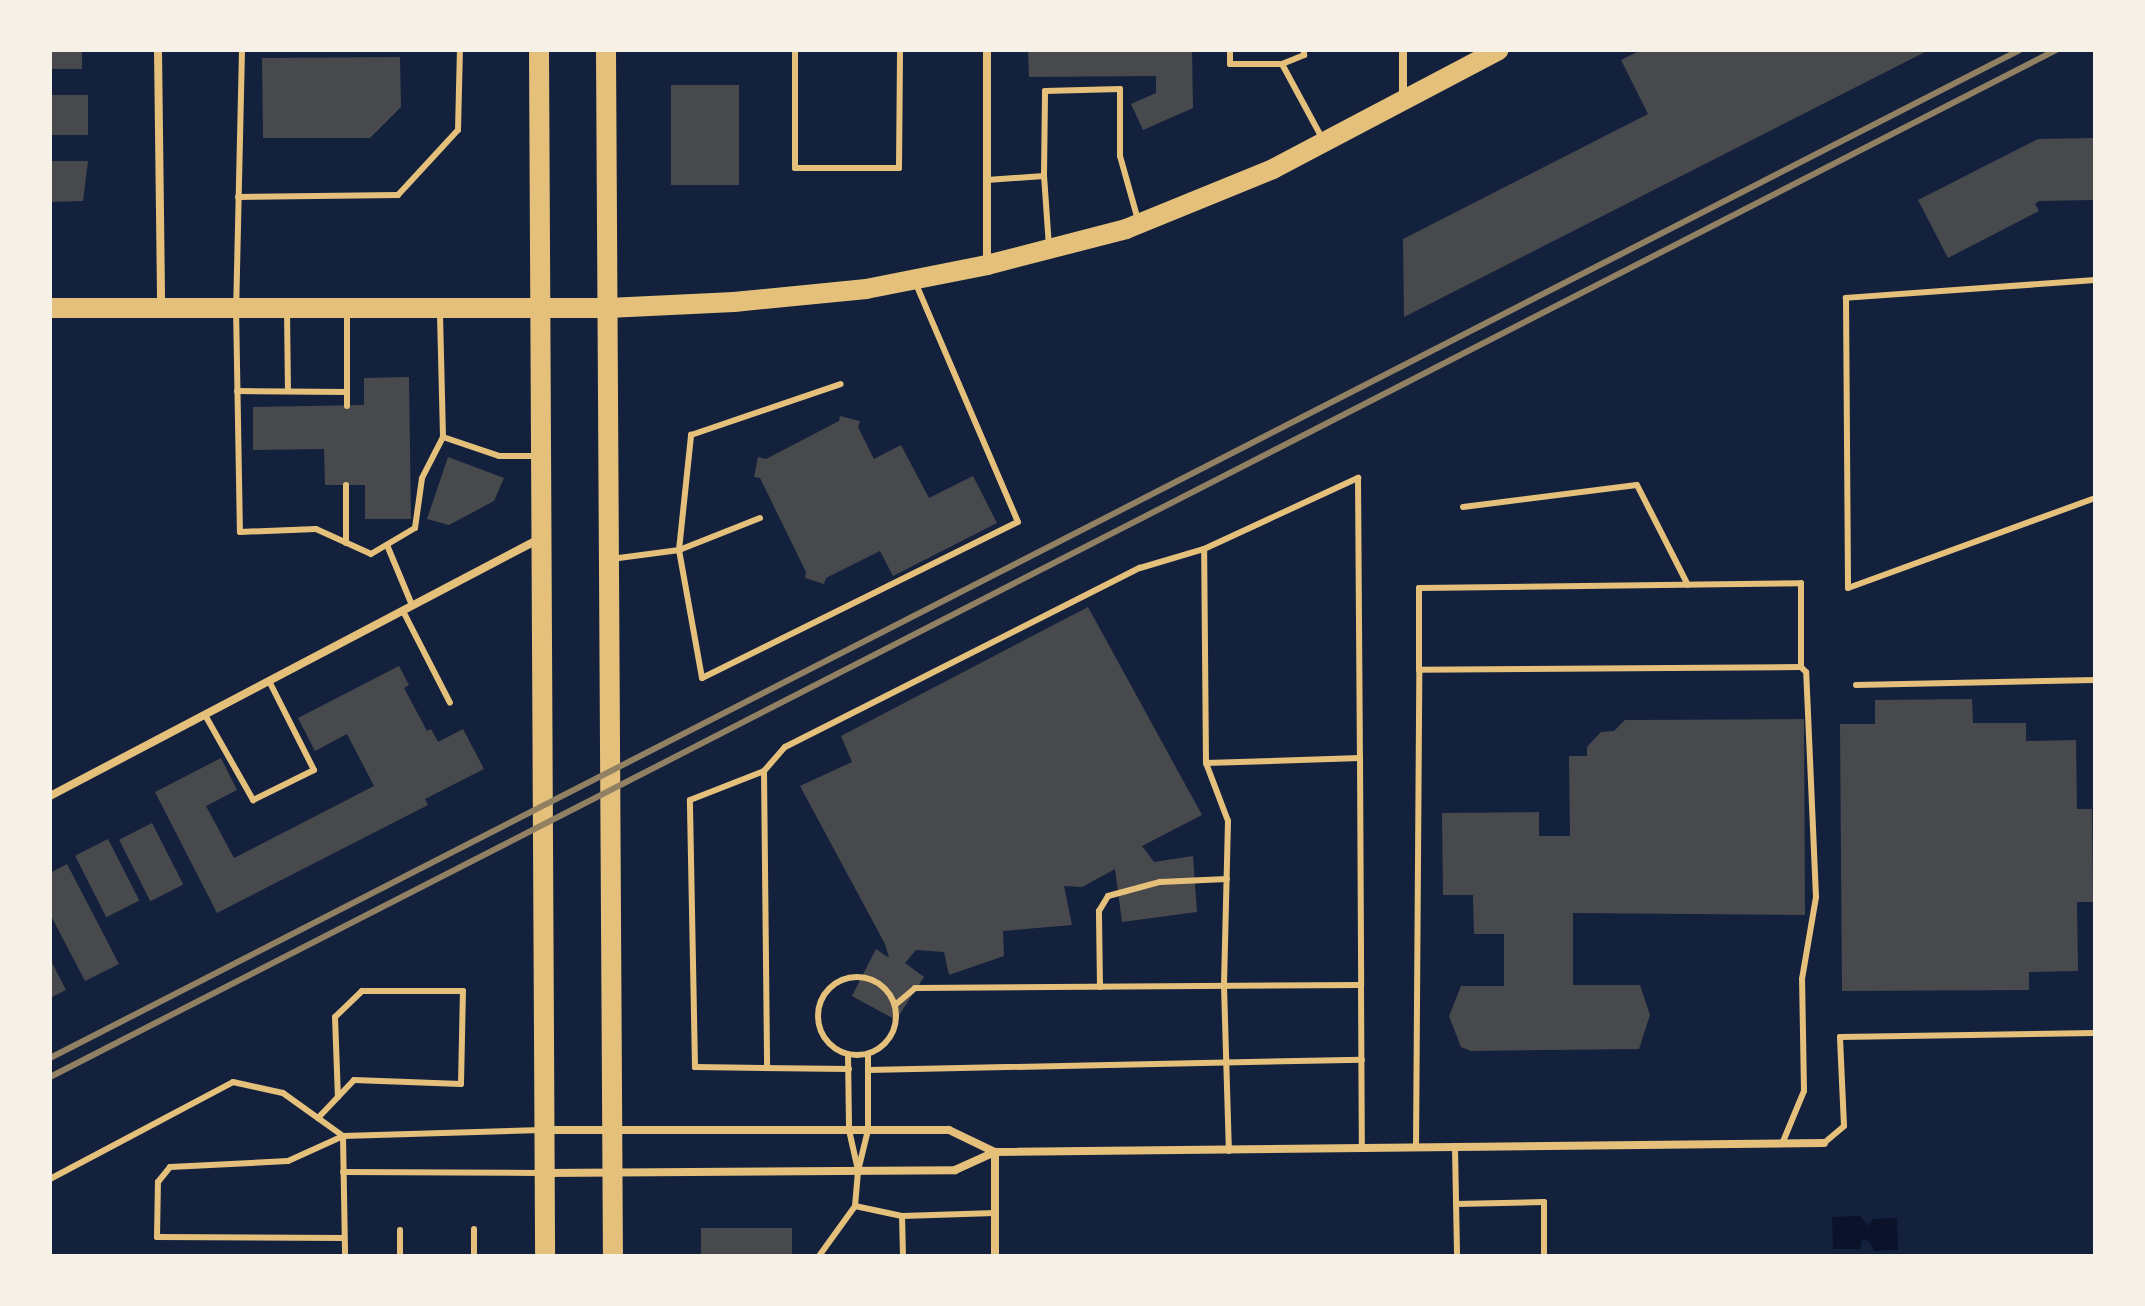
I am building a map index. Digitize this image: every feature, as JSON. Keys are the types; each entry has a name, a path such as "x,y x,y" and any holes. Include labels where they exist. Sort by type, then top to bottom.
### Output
{"main road":[{"path":"539,50 545,1256"},
{"path":"606,50 613,1256"},
{"path":"50,308 608,308 734,302 866,289 987,265 1139,224 1273,169 1499,50"}],"street":[{"path":"158,50 161,306"},
{"path":"987,50 987,265"},
{"path":"1403,50 1403,100"},
{"path":"50,796 542,537"},
{"path":"546,1130 949,1130 995,1152"},
{"path":"545,1173 955,1170 995,1152 1824,1143"},
{"path":"995,1152 995,1256"}],"lane":[{"path":"242,50 236,307 240,532 316,529 371,554 415,528 422,478 443,437 440,308"},
{"path":"238,197 398,195 458,130 460,50"},
{"path":"795,50 795,168 899,168 900,50"},
{"path":"1230,50 1230,64 1282,64 1304,52 1315,50"},
{"path":"1282,64 1324,142"},
{"path":"1050,249 1044,176 1045,91 1120,89 1120,156 1139,224"},
{"path":"987,180 1044,176"},
{"path":"841,384 691,435 679,550 702,678 1018,522 914,280"},
{"path":"2095,280 1846,298 1848,588 2095,498"},
{"path":"287,307 288,391"},
{"path":"347,308 347,406"},
{"path":"237,391 347,392"},
{"path":"443,437 499,456 541,456"},
{"path":"849,1069 695,1067 690,800 764,771 785,747 1140,568 1204,549 1358,478 1362,1149"},
{"path":"346,485 346,543"},
{"path":"1463,507 1637,485 1688,585"},
{"path":"608,559 679,550 760,518"},
{"path":"387,545 412,605"},
{"path":"1204,549 1206,763 1228,821 1224,986 1229,1151"},
{"path":"1416,1148 1419,588 1801,583 1801,667 1806,672 1816,897 1802,979 1804,1091 1782,1144"},
{"path":"403,611 450,703"},
{"path":"1419,670 1801,667"},
{"path":"1856,685 2095,680"},
{"path":"205,715 253,800 314,770 269,681"},
{"path":"1206,763 1360,758"},
{"path":"764,771 767,1068"},
{"path":"1100,987 1099,911 1108,896 1160,882 1227,879"},
{"path":"846,978 871,979 882,985 895,1005 897,1018 889,1041 868,1055 848,1054 833,1048 819,1027 817,1015 826,992 846,978"},
{"path":"895,1005 915,988 1361,985"},
{"path":"318,1118 338,1097 354,1080 461,1084 463,991 362,991 335,1017 338,1097"},
{"path":"1824,1143 1844,1126 1840,1037 2095,1033"},
{"path":"848,1054 849,1130 858,1171"},
{"path":"819,1256 855,1206 858,1171 868,1130 868,1055"},
{"path":"868,1070 1362,1060"},
{"path":"50,1179 233,1082 283,1093 343,1136"},
{"path":"344,1238 157,1237 158,1182 170,1167 288,1161 343,1136 546,1130"},
{"path":"343,1136 345,1256"},
{"path":"1455,1148 1457,1256"},
{"path":"343,1172 545,1173"},
{"path":"1456,1204 1544,1202 1544,1256"},
{"path":"855,1206 902,1216 995,1213"},
{"path":"902,1216 903,1256"},
{"path":"474,1229 474,1256"},
{"path":"400,1230 400,1256"}],"water":[{"path":"1860,1216 1869,1226 1873,1219 1897,1218 1898,1250 1874,1251 1869,1241 1862,1239 1860,1249 1833,1249 1832,1217"}],"building":[{"path":"50,50 82,50 82,69 50,69"},
{"path":"1028,50 1192,50 1193,108 1143,130 1131,104 1156,93 1156,76 1029,77"},
{"path":"1641,50 1929,50 1404,317 1403,239 1648,114 1621,60"},
{"path":"400,57 401,107 370,138 263,138 262,58"},
{"path":"671,85 739,85 739,185 671,185"},
{"path":"50,95 88,95 88,135 50,135"},
{"path":"2095,138 2095,200 2039,201 2035,204 2039,211 1948,258 1918,200 2038,139"},
{"path":"50,161 88,161 83,201 50,202"},
{"path":"409,377 411,519 365,519 365,485 325,485 324,449 253,450 253,407 364,405 364,378"},
{"path":"840,416 860,421 858,427 874,459 901,445 929,498 973,476 997,523 893,576 880,551 826,578 824,584 805,578 806,572 760,478 754,477 758,457 766,459 839,421"},
{"path":"448,457 504,478 494,501 449,525 427,519"},
{"path":"1088,607 1202,815 1142,846 1154,862 1193,856 1197,912 1122,922 1115,869 1082,887 1064,886 1072,925 1003,931 1004,956 949,975 944,952 916,950 905,963 924,977 896,1020 852,996 876,949 889,958 885,944 800,786 852,762 841,736"},
{"path":"399,666 409,685 404,688 427,731 431,729 438,742 463,729 484,769 425,799 428,805 217,913 155,792 221,758 237,790 206,806 234,858 374,786 347,734 315,751 298,718"},
{"path":"1972,699 1973,723 2026,723 2026,741 2076,740 2077,809 2092,809 2093,902 2077,902 2078,971 2029,972 2029,990 1842,991 1840,724 1875,724 1875,700"},
{"path":"1804,719 1805,915 1573,913 1573,985 1640,985 1650,1015 1639,1049 1471,1051 1461,1047 1449,1016 1461,986 1504,986 1504,934 1474,934 1473,895 1443,895 1442,813 1539,812 1539,836 1570,836 1569,756 1587,756 1587,747 1601,732 1614,731 1625,720"},
{"path":"152,823 183,884 150,901 119,840"},
{"path":"108,839 139,900 106,917 75,856"},
{"path":"67,864 119,964 85,981 50,914 50,873"},
{"path":"50,959 66,990 50,998"},
{"path":"701,1228 792,1228 792,1256 701,1256"}],"railway":[{"path":"50,1058 2020,50"},
{"path":"50,1077 2056,50"}]}
